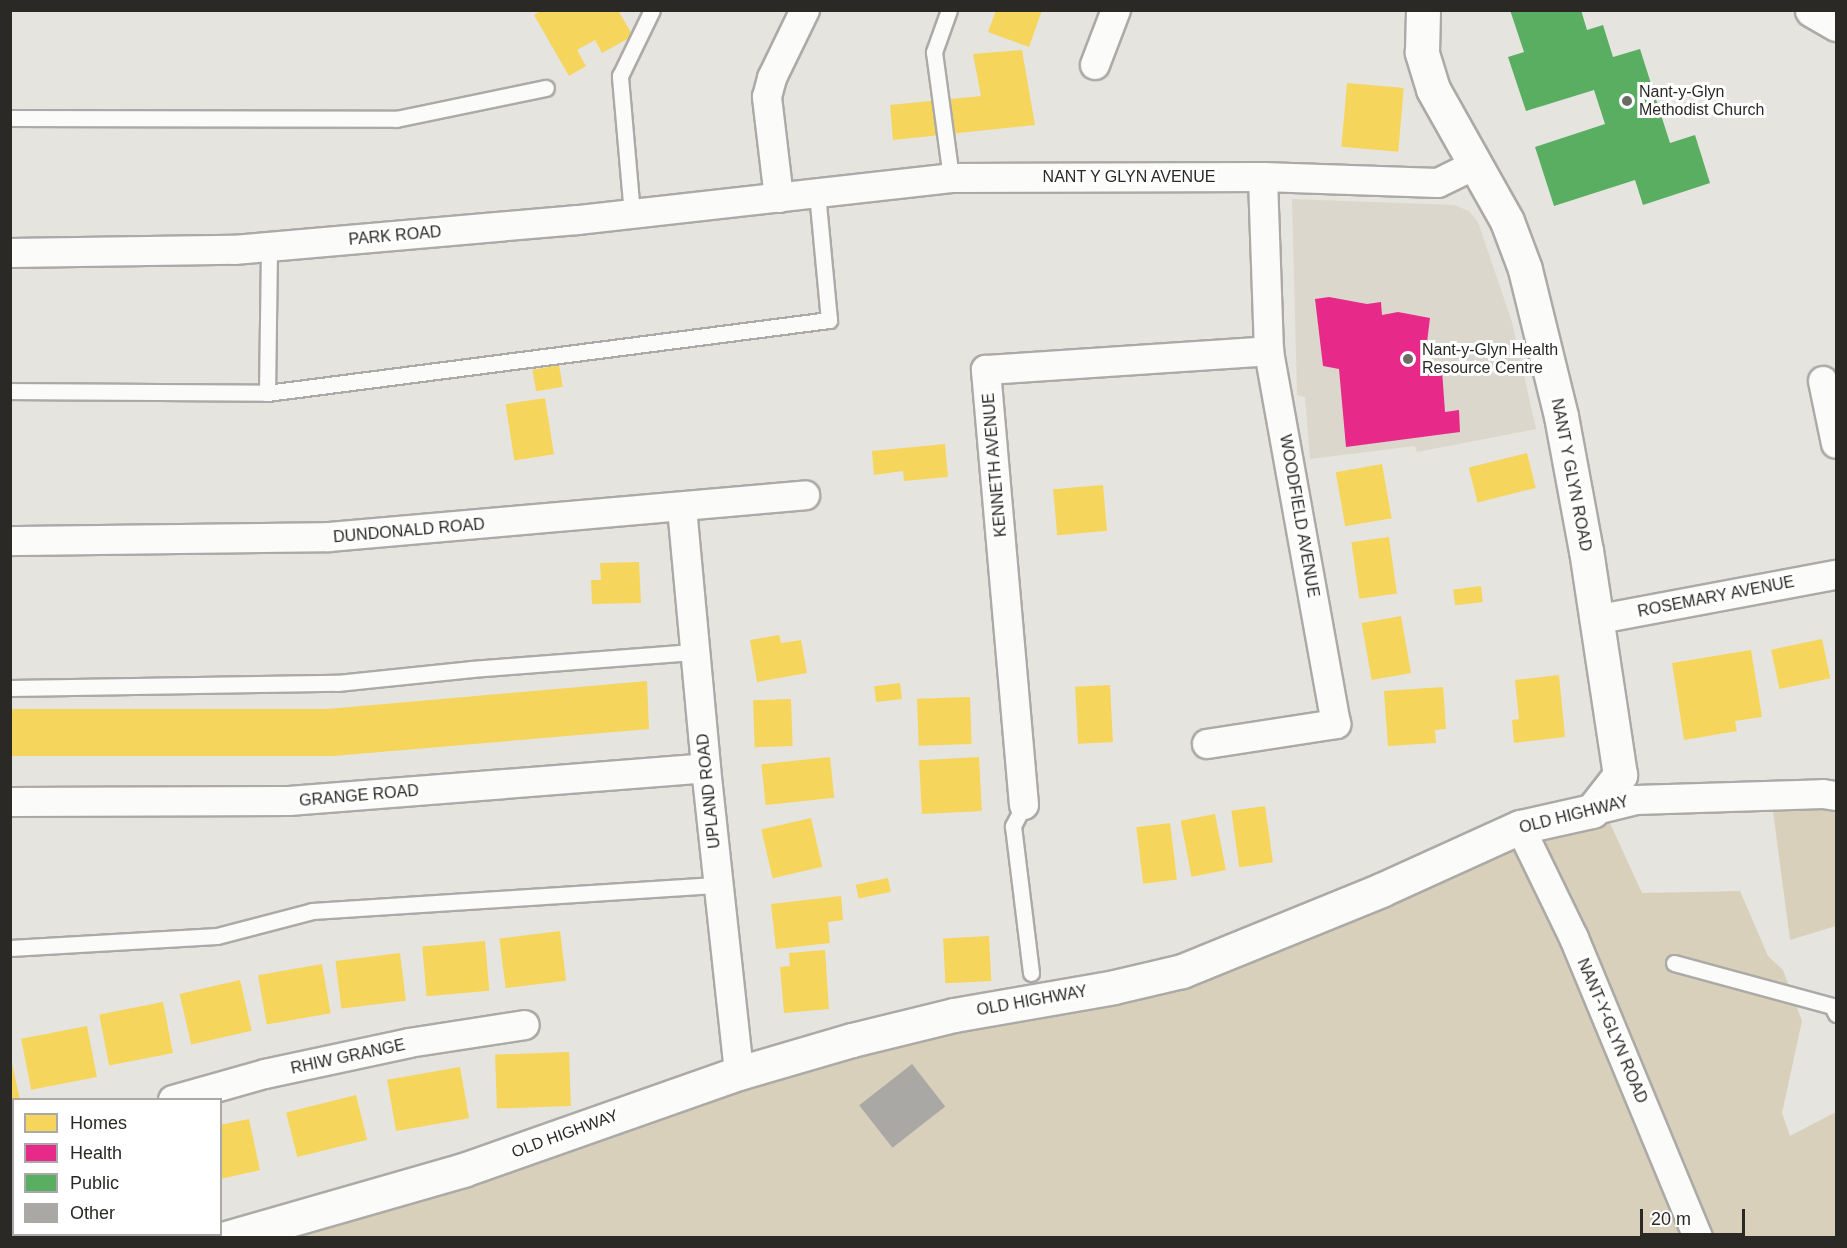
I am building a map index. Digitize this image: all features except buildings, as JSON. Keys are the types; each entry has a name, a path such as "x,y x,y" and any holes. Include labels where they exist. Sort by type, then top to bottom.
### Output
{"street":[{"path":"779,198 767,97 772,78 805,10"},
{"path":"1095,65 1116,10"},
{"name":"NANT Y GLYN ROAD","path":"1423,10 1422,52 1433,89 1507,221 1525,269 1561,416 1586,551 1620,775 1592,811"},
{"path":"1812,10 1836,24"},
{"name":"NANT Y GLYN AVENUE","path":"779,198 951,178 1263,177 1438,183 1477,164"},
{"name":"WOODFIELD AVENUE","path":"1207,744 1336,724 1269,351 1263,177"},
{"name":"PARK ROAD","path":"10,253 269,247 632,214 779,198"},
{"name":"KENNETH AVENUE","path":"1024,806 986,370 1269,351"},
{"path":"1823,381 1836,444"},
{"name":"DUNDONALD ROAD","path":"10,541 178,541 329,537 682,508 805,495"},
{"name":"UPLAND ROAD","path":"682,508 706,768 739,1073"},
{"name":"ROSEMARY AVENUE","path":"1595,620 1836,575"},
{"name":"GRANGE ROAD","path":"10,802 289,801 706,768"},
{"name":"OLD HIGHWAY","path":"226,1238 463,1170 739,1073 852,1040 954,1015 1113,987 1182,971 1381,890 1520,827 1636,800 1823,794 1836,796"},
{"name":"NANT-Y-GLYN ROAD","path":"1520,827 1574,938 1698,1238"},
{"name":"RHIW GRANGE","path":"180,1098 265,1074 387,1048 525,1025"}],"lane":[{"path":"632,214 620,76 652,10"},
{"path":"950,10 934,52 951,178"},
{"path":"10,118 396,119 546,88"},
{"path":"10,391 267,393 829,320 817,193"},
{"path":"267,393 269,247"},
{"path":"10,688 337,683 472,669 695,652"},
{"path":"1024,806 1013,826 1031,973"},
{"path":"10,948 217,936 312,911 719,885"},
{"path":"1674,963 1832,1006 1836,1014"}],"shaded area":[{"name":"Nant-y-Glyn Health Resource Centre","path":"1292,199 1454,205 1469,211 1478,222 1512,322 1536,429 1417,452 1415,446 1310,459 1305,397 1297,395"},
{"path":"1771,796 1836,796 1836,926 1790,940"},
{"path":"1603,808 1642,893 1740,891 1768,956 1783,970 1802,1021 1782,1113 1790,1136 1836,1112 1836,1237 226,1238 698,1087 1107,988"}],"place":[{"name":"Nant-y-Glyn Methodist Church","path":"1627,101"},
{"name":"Nant-y-Glyn Health Resource Centre","path":"1408,359"}]}
